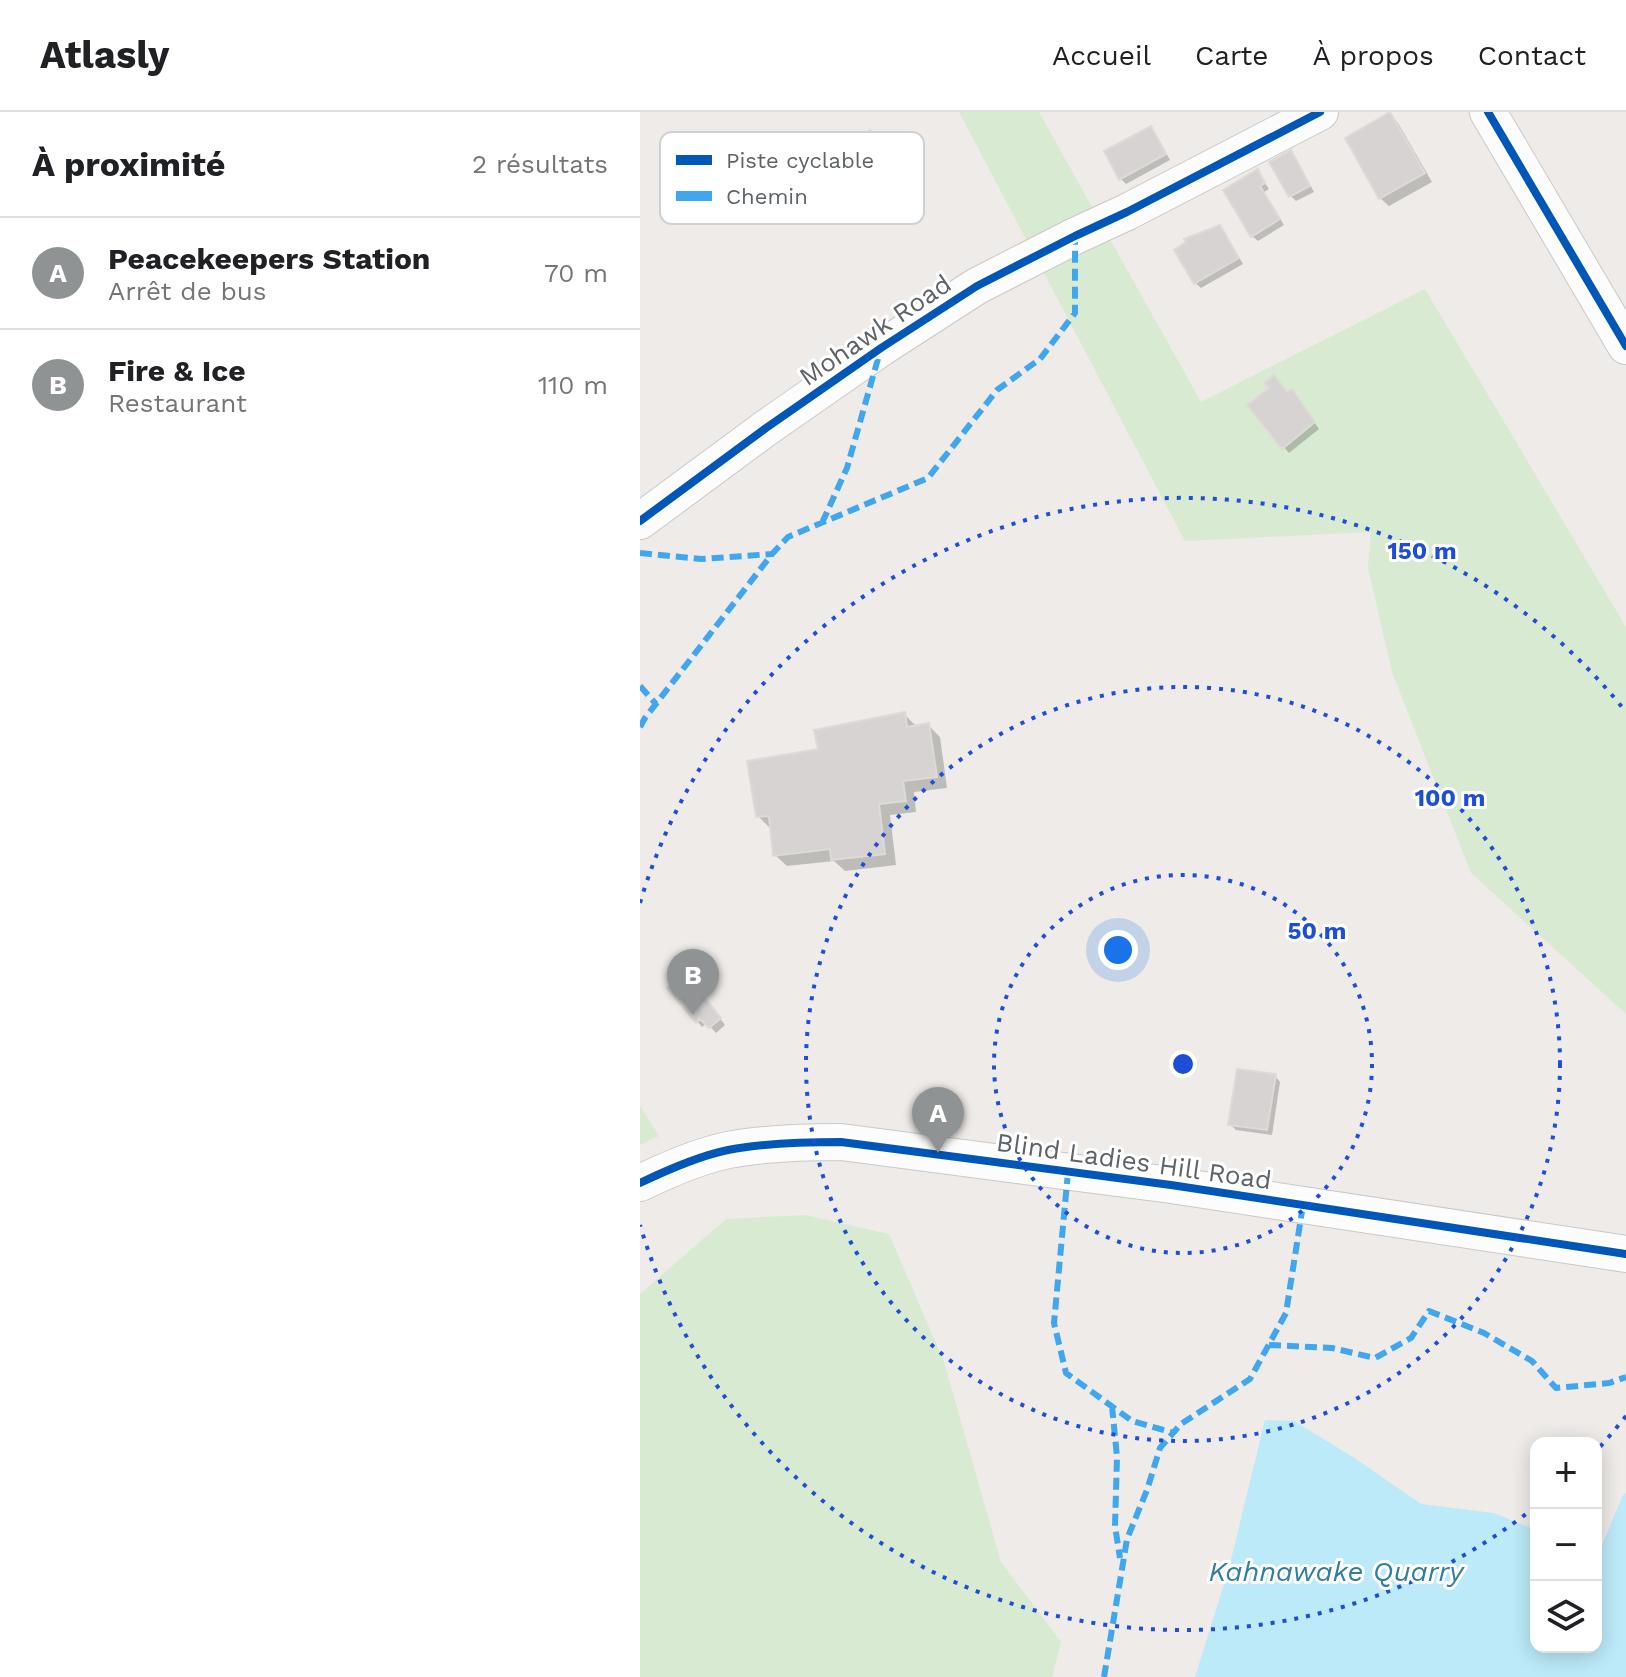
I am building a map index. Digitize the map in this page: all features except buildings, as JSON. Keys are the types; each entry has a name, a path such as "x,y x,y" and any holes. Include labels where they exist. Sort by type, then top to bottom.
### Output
{"street":[{"name":"Mohawk Road","path":"640,521 779,419 977,286 1320,112"},
{"path":"1488,112 1626,346"},
{"name":"Blind Ladies Hill Road","path":"640,1183 727,1150 797,1142 841,1142 1171,1185 1626,1254"}],"green space":[{"path":"959,112 1039,112 1201,402 1425,289 1626,627 1626,1014 1471,873 1392,672 1368,568 1371,532 1185,541"},
{"path":"640,1106 659,1136 640,1145"},
{"path":"805,1215 889,1234 944,1362 1001,1562 1061,1642 1052,1677 640,1677 640,1294 726,1219"}],"water":[{"name":"Kahnawake Quarry","path":"1265,1420 1294,1421 1421,1504 1494,1513 1530,1528 1530,1653 1602,1653 1602,1545 1626,1493 1626,1677 1195,1677 1229,1568"}],"marked path":[{"path":"640,727 788,537 928,478 997,390 1040,359 1075,313 1075,236"},
{"path":"822,523 847,468 881,348"},
{"path":"640,553 701,559 772,554"},
{"path":"640,686 656,704"},
{"path":"1068,1172 1054,1323 1066,1373 1132,1421 1174,1433"},
{"path":"1104,1677 1127,1539 1160,1448 1181,1424 1250,1379 1286,1313 1303,1205"},
{"path":"1269,1345 1332,1348 1375,1358 1411,1338 1429,1311 1484,1333 1532,1361 1556,1388 1609,1383 1626,1377"},
{"path":"1112,1406 1117,1457 1115,1526 1120,1558"}],"cycle path":[{"path":"640,521 766,428 977,286 1320,112"},
{"path":"1488,112 1626,346"},
{"path":"640,1183 683,1164 728,1150 784,1143 841,1142 1171,1185 1626,1254"}],"place":[{"name":"Fire & Ice","path":"693,1015"},
{"name":"Peacekeepers Station","path":"938,1153"}]}
